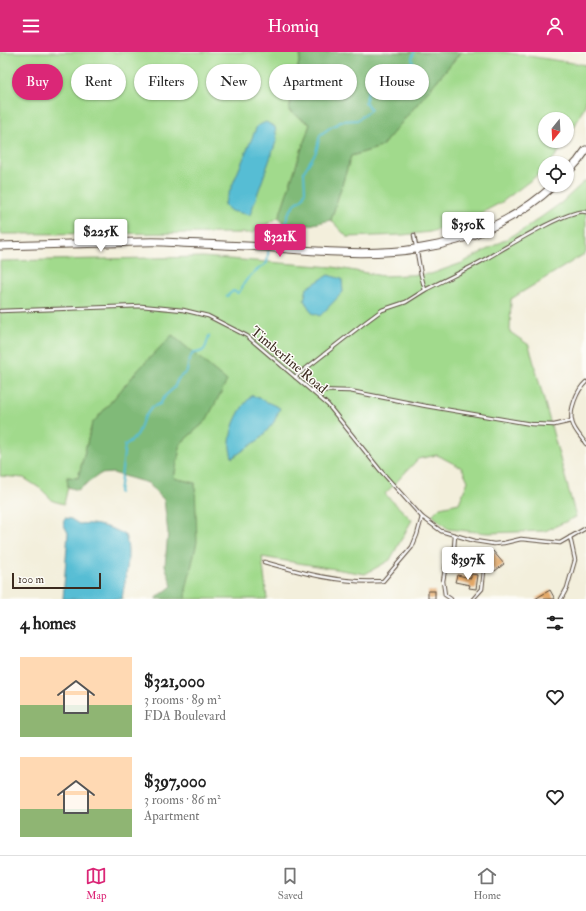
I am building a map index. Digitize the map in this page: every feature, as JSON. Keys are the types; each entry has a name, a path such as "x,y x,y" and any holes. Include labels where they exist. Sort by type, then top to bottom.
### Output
{"street":[{"path":"574,165 586,150"},
{"path":"0,246 158,242 362,252 398,251 442,244 466,237 495,225 520,210 544,192"}],"lane":[{"path":"295,377 382,310 406,302 425,290 566,216 582,211 586,212"},
{"path":"414,234 425,290"},
{"name":"Timberline Road","path":"0,312 141,306 183,310 208,316 247,336 328,405 380,470 422,518 440,531 455,535"},
{"path":"586,382 581,386 574,401 572,422 575,429 586,444"},
{"path":"311,390 350,391 531,424 554,425 572,422"},
{"path":"264,562 340,580 363,582 383,581 412,547 418,535 422,518"},
{"path":"450,599 445,595 443,581 446,564 454,548 455,535 494,544 521,539 560,543 586,528"},
{"path":"561,599 567,588 575,560 570,537"},
{"path":"454,548 473,555 484,571 482,589 473,599"}],"green space":[{"path":"0,52 301,52 299,64 269,64 269,100 291,100 289,111 310,124 279,217 252,233 0,234"},
{"path":"301,52 461,52 429,90 429,64 365,64 365,100 421,100 381,147 351,156 331,220 287,230 279,217 310,124 289,111 291,100 357,100 357,64 299,64"},
{"path":"461,52 503,52 586,65 586,100 574,128 574,112 538,112 538,148 562,148 555,156 538,156 538,175 502,202 466,221 430,232 403,235 347,237 331,220 351,156 381,147 421,100 429,100 429,90"},
{"path":"586,180 586,253 511,299 510,332 529,345 576,517 545,531 487,533 448,529 432,515 440,507 459,503 468,481 462,468 437,455 418,459 385,494 412,520 390,560 365,574 262,557 267,599 186,599 195,483 174,478 181,443 206,421 173,335 139,369 92,424 78,478 67,477 68,487 64,504 53,501 41,489 24,478 0,476 0,261 203,257 333,267 383,276 431,274 462,263 523,230 561,203"},
{"path":"172,335 227,381 206,421 181,443 174,478 195,483 197,542 186,590 186,599 155,599 172,586 165,565 168,533 164,500 148,483 113,473 100,474 78,490 68,487 67,477 78,478 92,424 139,369"}],"water":[{"path":"266,122 275,127 277,139 250,215 231,211 224,205 257,126"},
{"path":"328,275 342,279 343,292 320,316 312,313 304,300 307,288"},
{"path":"252,395 280,408 274,422 260,439 232,458 230,444 232,429 240,411"},
{"path":"65,518 71,519 79,524 103,526 125,535 128,558 122,599 63,599 68,533 64,524"}],"building":[{"path":"493,551 504,564 495,571 484,558"},
{"path":"471,574 478,575 476,589 469,588 470,585 455,582 457,575 471,578"},
{"path":"550,590 555,599 535,599"},
{"path":"428,591 435,591 435,599 428,599"}],"waterway":[{"path":"227,296 233,291 238,293 250,276 267,263 270,236 286,222 288,214 295,204 303,198 305,191 304,171 316,152 320,135 338,124 340,121 358,120 371,109 365,103 369,88 382,86 393,82 414,69 412,58 414,52"},
{"path":"119,493 125,445 137,434 143,420 152,407 160,404 166,395 174,388 178,379 187,371 189,360 193,353 201,352 205,349 209,336"}]}
